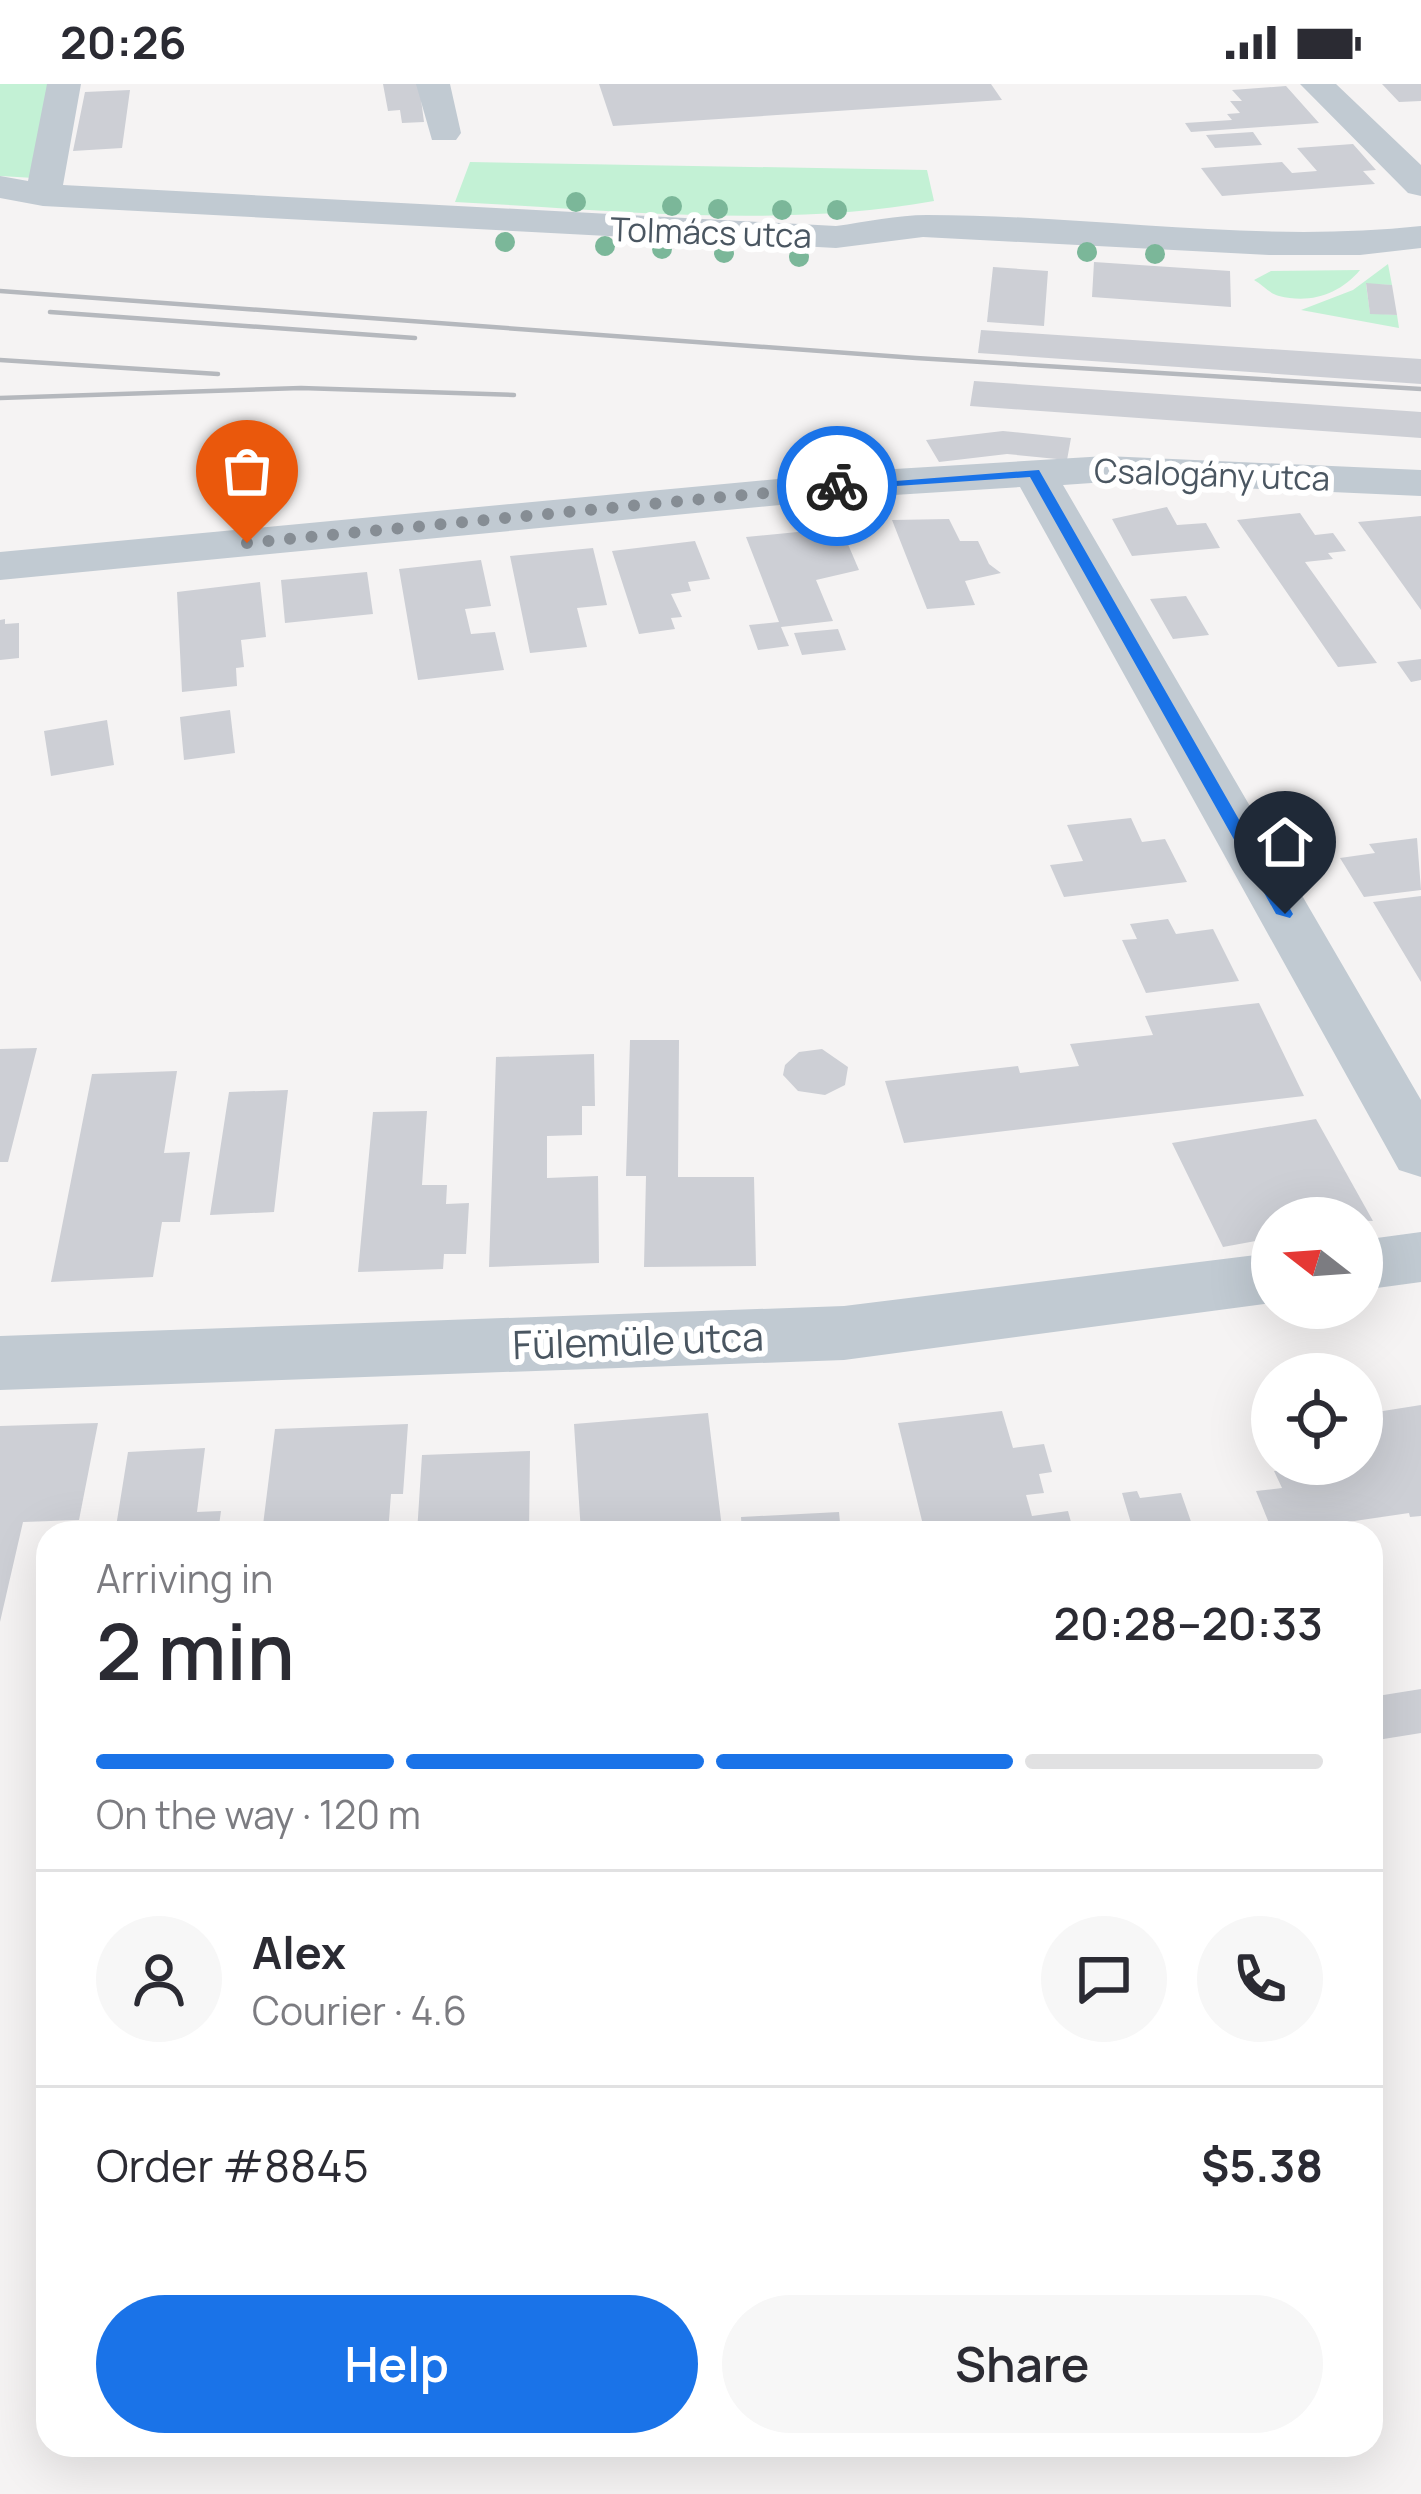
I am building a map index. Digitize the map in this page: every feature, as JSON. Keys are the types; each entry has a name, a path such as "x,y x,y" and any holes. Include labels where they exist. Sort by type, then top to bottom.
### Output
{"street":[{"path":"43,195 64,84"},
{"path":"434,84 444,133"},
{"path":"1317,84 1421,185"},
{"name":"Tolmács utca","path":"0,187 43,195 836,237 923,226 1269,244 1360,244 1421,236"},
{"name":"Csalogány utca","path":"0,566 862,484 1034,473 1208,470 1421,483"},
{"path":"1034,473 1421,1154"},
{"path":"1383,1262 1421,1257"},
{"name":"Fülemüle utca","path":"0,1363 844,1333 1251,1281"}],"green space":[{"path":"0,84 49,84 34,178 0,176"},
{"path":"470,162 927,170 934,201 756,216 455,202"},
{"path":"1388,264 1392,285 1366,284 1370,313 1397,315 1399,328 1301,310 1353,290"},
{"path":"1360,270 1334,291 1313,298 1276,295 1254,280 1271,271"}],"building":[{"path":"383,84 419,84 424,122 402,123 400,110 388,111"},
{"path":"599,84 991,84 1002,100 613,126"},
{"path":"1382,84 1421,84 1421,101 1399,102"},
{"path":"1286,86 1319,123 1191,132 1185,123 1232,120 1227,114 1240,113 1230,101 1242,101 1232,90"},
{"path":"130,90 122,148 73,151 85,92"},
{"path":"1253,132 1262,145 1215,148 1206,135"},
{"path":"1353,144 1376,170 1363,171 1375,184 1222,196 1201,168 1282,162 1292,173 1317,171 1297,148"},
{"path":"1094,262 1230,271 1231,307 1092,297"},
{"path":"993,267 1048,271 1044,326 987,322"},
{"path":"1366,283 1392,285 1397,315 1370,314"},
{"path":"981,330 1421,359 1421,384 978,353"},
{"path":"974,381 1421,412 1421,438 970,406"},
{"path":"1003,431 1071,438 1067,460 1007,454 939,462 926,440"},
{"path":"1167,507 1177,525 1206,523 1220,548 1132,556 1112,519"},
{"path":"1300,513 1315,535 1333,533 1346,551 1328,553 1333,559 1305,562 1377,663 1338,667 1237,520"},
{"path":"1421,516 1421,610 1358,522"},
{"path":"949,519 960,541 978,541 989,564 1001,573 965,581 975,605 927,609 892,520"},
{"path":"818,530 822,538 844,535 859,570 816,580 833,621 781,627 789,646 758,650 749,625 779,622 746,537"},
{"path":"695,541 710,579 688,582 691,591 671,594 682,617 671,618 675,629 639,634 612,551"},
{"path":"593,548 607,605 577,608 587,647 530,653 510,556"},
{"path":"481,560 491,606 465,609 471,634 495,632 504,670 418,680 399,569"},
{"path":"367,572 373,614 285,623 281,580"},
{"path":"260,582 266,637 241,640 244,667 236,668 237,686 182,692 177,592"},
{"path":"1186,596 1209,635 1173,639 1150,599"},
{"path":"5,619 5,624 19,623 19,658 0,660 0,620"},
{"path":"838,629 846,650 802,655 794,633"},
{"path":"1421,659 1421,680 1411,682 1397,662"},
{"path":"230,710 235,753 184,760 180,717"},
{"path":"107,720 114,765 51,776 44,731"},
{"path":"1131,818 1142,842 1165,839 1187,882 1064,897 1050,865 1083,861 1067,825"},
{"path":"1417,838 1421,890 1364,897 1340,858 1375,853 1369,844"},
{"path":"1421,896 1421,982 1373,902"},
{"path":"1168,919 1176,934 1213,929 1239,981 1146,993 1122,940 1137,939 1130,924"},
{"path":"1259,1003 1304,1096 904,1143 885,1081 1018,1066 1020,1073 1079,1066 1070,1044 1153,1035 1145,1016"},
{"path":"630,1040 679,1040 678,1177 754,1177 756,1266 644,1267 646,1176 626,1176"},
{"path":"37,1048 8,1162 0,1162 0,1049"},
{"path":"822,1049 848,1067 845,1085 825,1095 798,1091 783,1075 785,1065 799,1052"},
{"path":"594,1054 595,1106 582,1106 582,1135 547,1136 547,1178 598,1176 599,1263 489,1267 496,1057"},
{"path":"177,1071 164,1153 190,1152 180,1222 162,1222 153,1277 51,1282 92,1074"},
{"path":"288,1090 274,1212 210,1215 229,1092"},
{"path":"427,1111 422,1185 447,1185 446,1204 469,1203 466,1254 444,1254 443,1269 358,1272 373,1112"},
{"path":"1316,1119 1360,1197 1251,1197 1251,1242 1223,1247 1172,1143"},
{"path":"1421,1405 1421,1516 1268,1521 1256,1491 1383,1485 1383,1411"},
{"path":"1002,1411 1013,1448 1044,1444 1052,1472 1039,1474 1044,1493 1026,1495 1032,1516 1068,1511 1071,1521 922,1521 898,1423"},
{"path":"708,1413 721,1521 580,1521 574,1424"},
{"path":"98,1423 79,1520 23,1522 0,1622 0,1426"},
{"path":"408,1424 403,1494 391,1494 389,1521 264,1521 275,1429"},
{"path":"205,1448 197,1512 221,1511 220,1521 117,1521 128,1452"},
{"path":"530,1451 529,1521 418,1521 422,1455"},
{"path":"1137,1491 1140,1498 1181,1493 1191,1521 1130,1521 1122,1493"},
{"path":"839,1512 840,1521 741,1521 741,1517"},
{"path":"1421,1689 1421,1733 1383,1739 1383,1695"}],"railway":[{"path":"0,291 916,358 1421,389"},
{"path":"50,312 415,338"},
{"path":"0,360 218,374"},
{"path":"0,398 301,388 514,395"}],"way so far":[{"path":"247,543 837,486"}],"route":[{"path":"837,486 1034,473 1285,914"}]}
